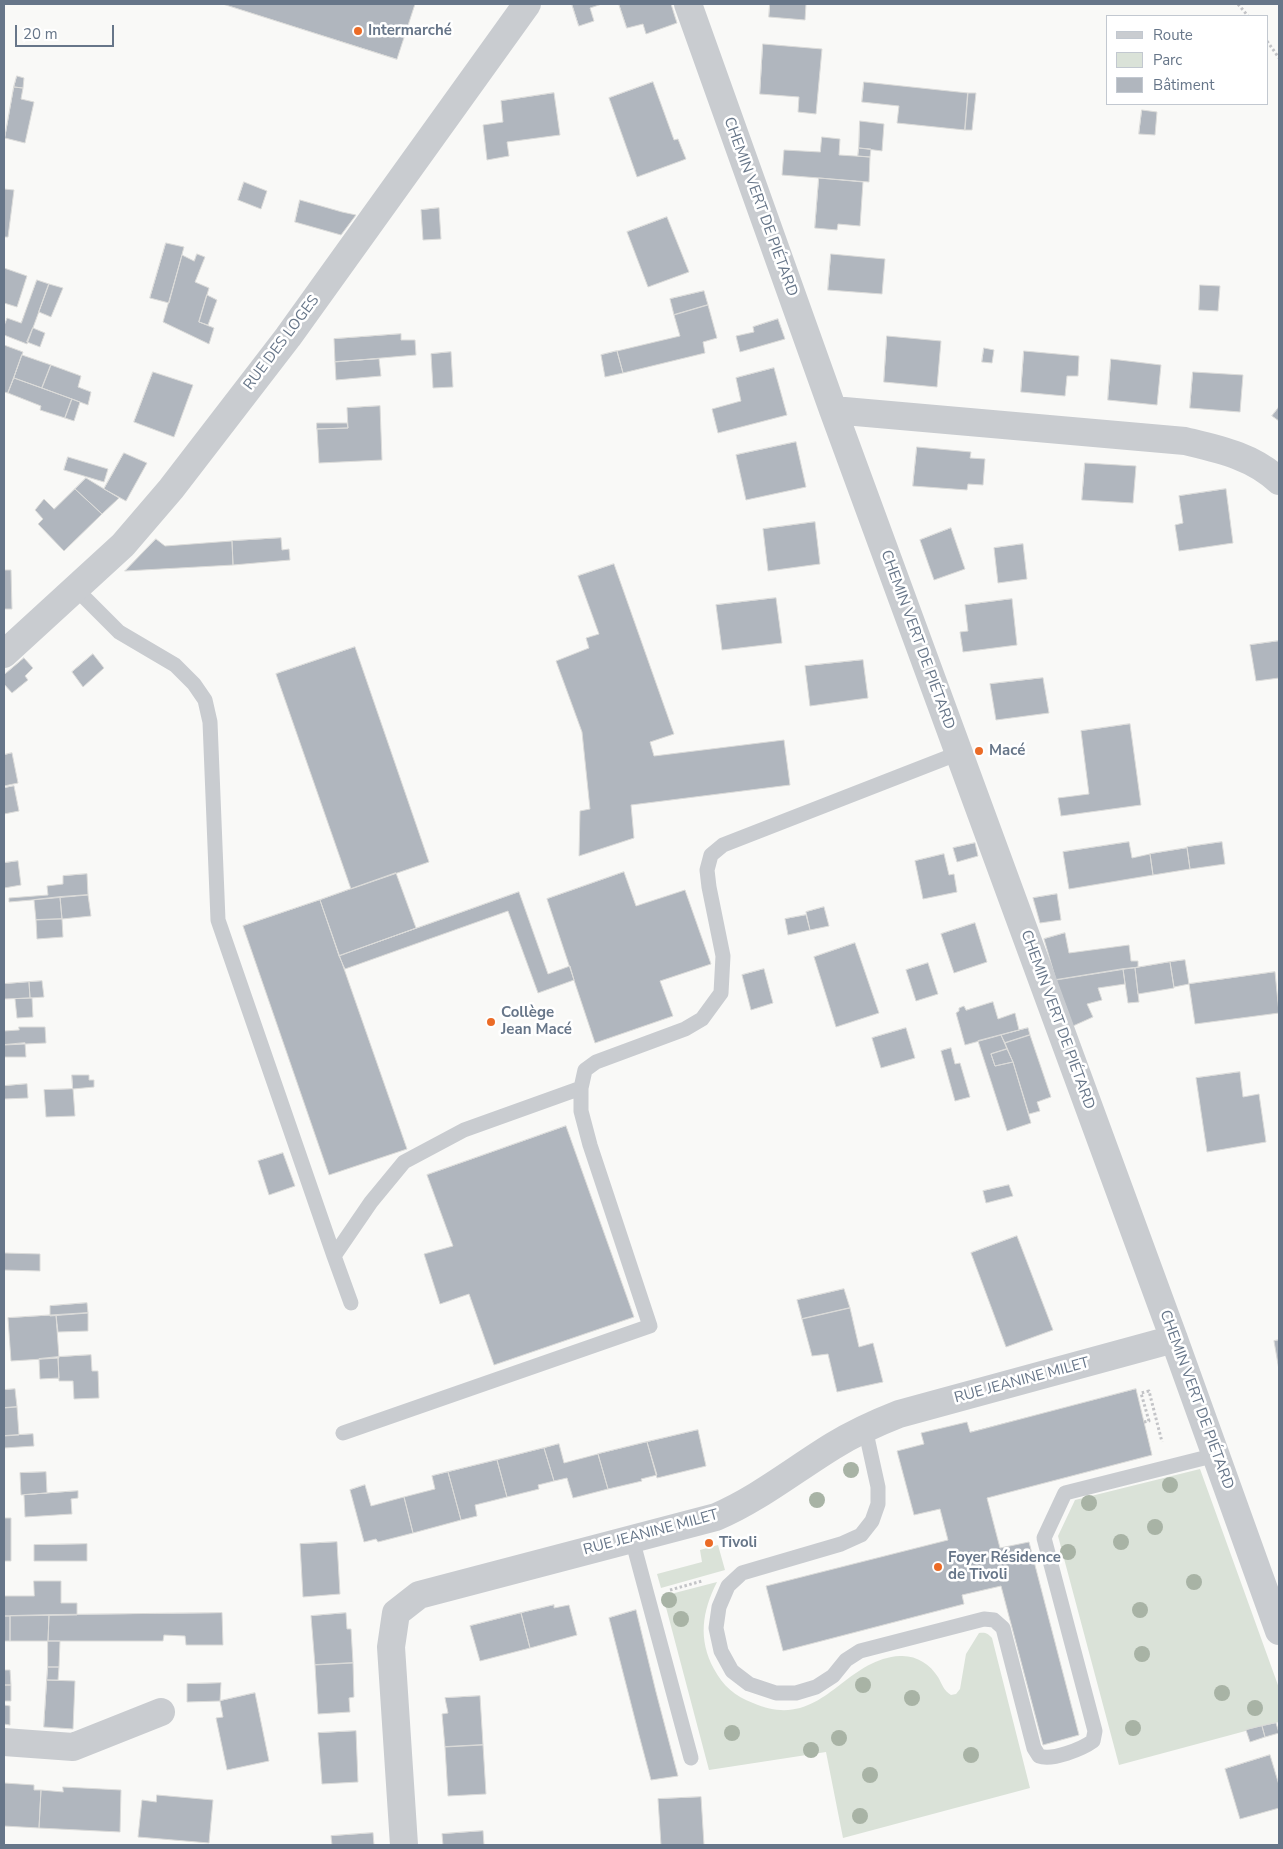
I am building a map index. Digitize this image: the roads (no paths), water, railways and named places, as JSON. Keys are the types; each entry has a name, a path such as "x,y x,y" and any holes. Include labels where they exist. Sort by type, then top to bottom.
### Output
{"street":[{"name":"RUE DES LOGES","path":"4,654 123,545 171,489 288,337 527,4"},
{"name":"CHEMIN VERT DE PIÉTARD","path":"688,4 833,410 1174,1339 1279,1631"},
{"path":"833,410 1185,441 1235,453 1271,473 1279,481"},
{"name":"RUE JEANINE MILET","path":"404,1845 391,1647 396,1613 419,1594 716,1517 736,1509 835,1445 865,1428 899,1414 1174,1339"},
{"path":"4,1742 72,1747 161,1712"}],"lane":[{"path":"76,589 119,632 175,666 194,684 205,700 210,722 218,920 351,1303"},
{"path":"343,1432 650,1326 580,1111 581,1088 585,1070 596,1062 684,1029 702,1019 721,992 724,956 709,887 707,870 711,855 723,845 959,753"},
{"path":"334,1256 371,1202 404,1162 464,1130 581,1088"},
{"path":"865,1428 878,1487 878,1504 872,1521 861,1535 841,1544 742,1573 728,1586 719,1608 716,1628 720,1651 732,1671 749,1684 776,1693 796,1693 816,1687 833,1676 846,1660 860,1651 984,1619 994,1620 1003,1628 1034,1748 1039,1756 1045,1759 1084,1748 1093,1741 1095,1730 1044,1538 1065,1493 1216,1455"},
{"path":"632,1539 691,1758"}],"place":[{"name":"Intermarché","path":"358,31"},
{"name":"Macé","path":"979,751"},
{"name":"Collège Jean Macé","path":"491,1022"},
{"name":"Tivoli","path":"709,1543"},
{"name":"Foyer Résidence de Tivoli","path":"938,1567"}]}
